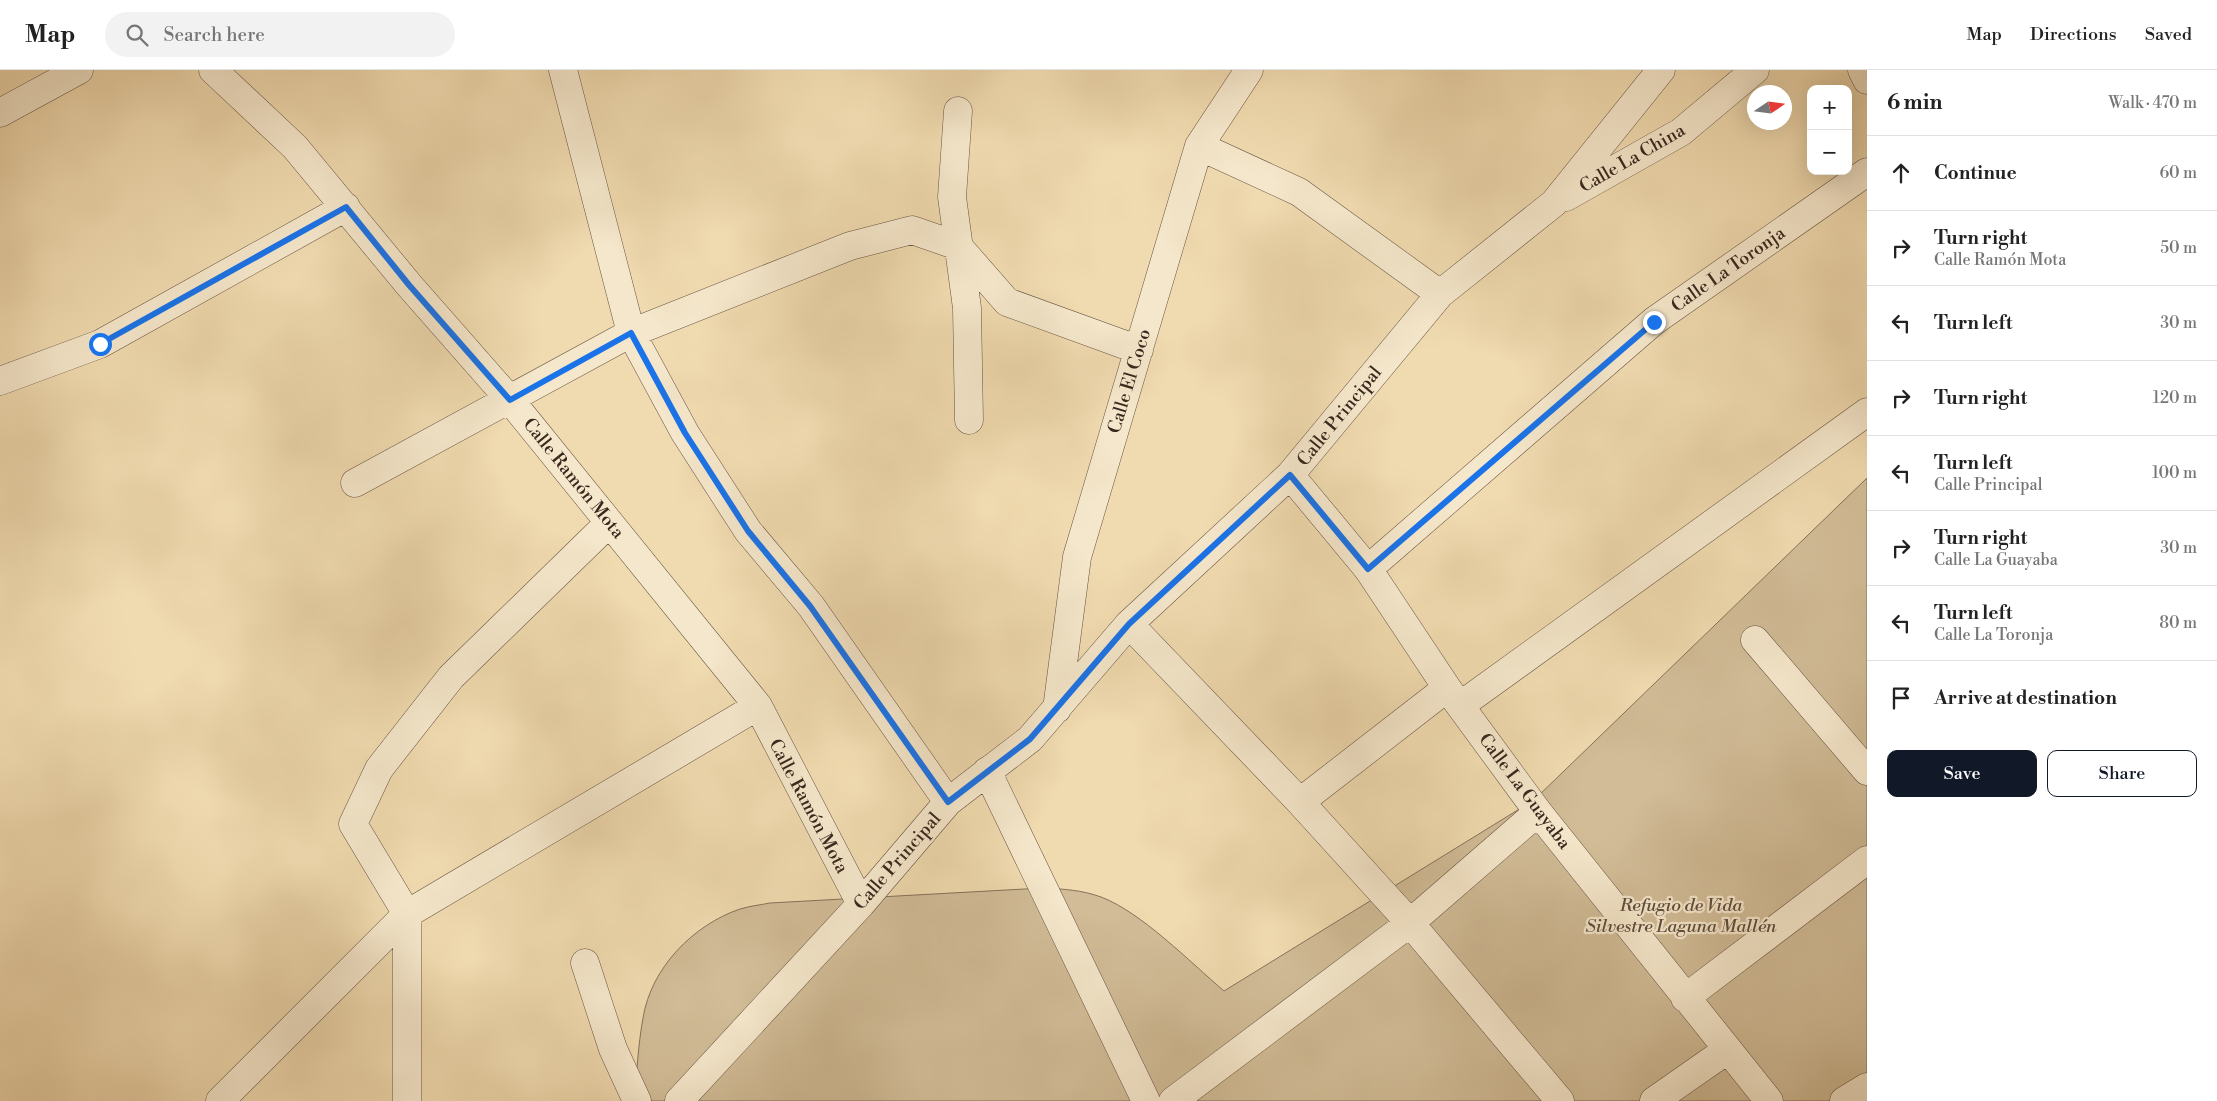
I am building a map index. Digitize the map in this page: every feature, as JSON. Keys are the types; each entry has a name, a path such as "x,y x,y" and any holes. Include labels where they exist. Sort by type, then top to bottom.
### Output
{"street":[{"path":"0,113 79,70"},
{"name":"Calle Ramón Mota","path":"212,70 295,146 409,285 510,400 758,706 861,904"},
{"path":"562,70 631,333 685,433 748,531 810,606 948,802"},
{"name":"Calle El Coco","path":"1057,709 1077,556 1199,146 1249,70"},
{"name":"Calle Principal","path":"679,1101 861,904 948,802 1030,739 1129,624 1290,475 1440,294 1554,203 1661,70"},
{"name":"Calle La China","path":"1554,203 1681,132 1755,70"},
{"path":"1862,70 1867,80"},
{"path":"958,111 952,197 967,308 969,420"},
{"path":"1199,146 1299,192 1440,294"},
{"name":"Calle La Toronja","path":"1368,569 1654,322 1867,172"},
{"path":"0,381 100,344 346,207"},
{"path":"355,483 631,333 850,246 912,230 958,246 1007,302 1138,350"},
{"path":"1300,802 1867,412"},
{"name":"Calle La Guayaba","path":"1290,475 1368,569 1454,696 1538,812 1769,1101"},
{"path":"407,1101 407,914 353,824 379,769 451,677 610,523"},
{"path":"1129,624 1300,802 1410,923 1560,1101"},
{"path":"1755,640 1867,771"},
{"path":"220,1101 407,914 758,706"},
{"path":"987,771 1146,1101"},
{"path":"1173,1101 1410,923 1538,812"},
{"path":"1685,998 1867,860"},
{"path":"584,963 613,1049 637,1101"},
{"path":"1654,1101 1728,1050"},
{"path":"1844,1101 1867,1087"}],"green space":[{"name":"Refugio de Vida Silvestre Laguna Mallén","path":"1867,478 1867,1101 634,1101 643,1018 655,982 677,951 691,937 723,916 751,906 770,903 1043,888 1080,891 1101,897 1132,914 1165,939 1224,991 1534,800"}],"route":[{"path":"100,344 346,207 409,285 510,400 631,333 685,433 748,531 810,606 948,802 1030,739 1129,624 1290,475 1368,569 1654,322"}]}
